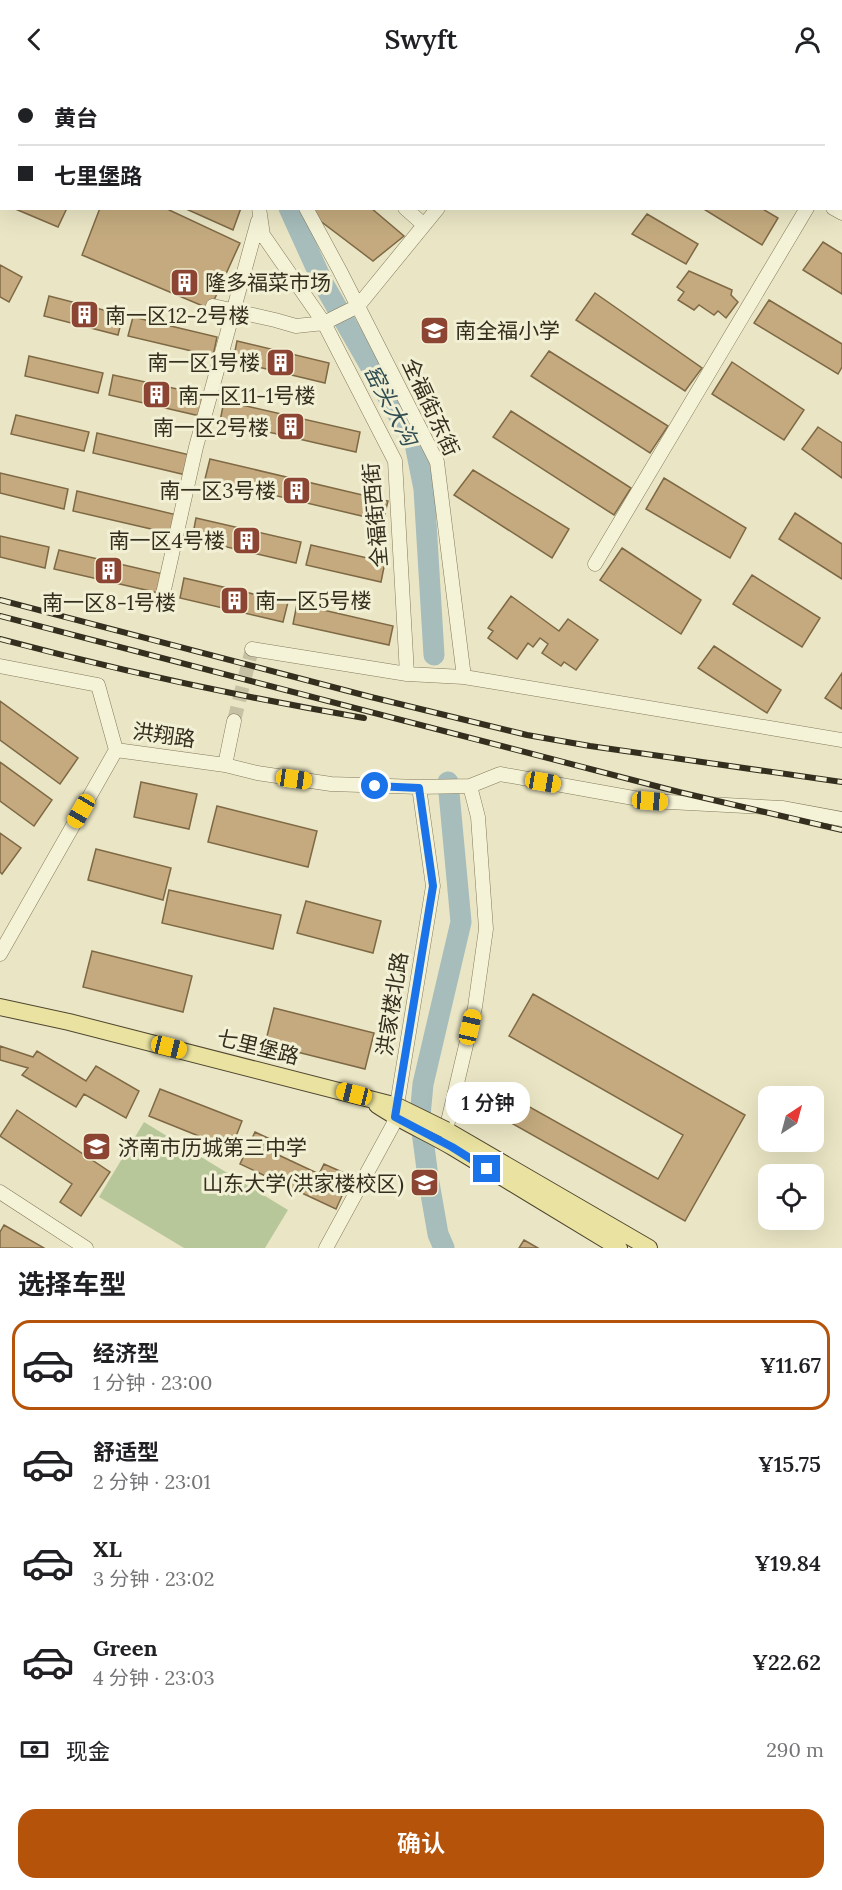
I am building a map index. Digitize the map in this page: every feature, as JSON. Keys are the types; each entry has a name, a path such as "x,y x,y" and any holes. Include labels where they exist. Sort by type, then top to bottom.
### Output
{"main road":[{"name":"七里堡路","path":"0,1007 69,1022 365,1097 444,1136 649,1248"},
{"name":"七里堡路","path":"444,1136 619,1248"}],"street":[{"name":"全福街东街","path":"307,210 437,462 464,677"},
{"path":"407,210 424,225"},
{"path":"213,306 296,326 324,323 358,306 436,210"},
{"path":"595,564 806,210"},
{"path":"163,594 196,447 259,212"},
{"name":"全福街西街","path":"259,212 263,235 324,323 395,461 407,674"},
{"path":"252,649 407,674 464,677 842,740"},
{"path":"0,666 98,686 116,750"},
{"path":"225,765 234,721"},
{"name":"洪翔路","path":"0,954 116,750 225,765 257,773 331,784 419,788 470,786 500,774 650,801 782,808 842,819"},
{"path":"444,1136 475,1007 486,929 478,817 470,786"},
{"name":"洪家楼北路","path":"326,1248 393,1125 396,1112 433,886 419,788"},
{"path":"0,1192 86,1248"}],"green space":[{"path":"144,1122 288,1210 265,1248 184,1248 99,1197"}],"building":[{"path":"18,210 66,210 58,227"},
{"name":"隆多福菜市场","path":"99,210 169,210 240,243 210,309 82,255"},
{"path":"188,210 240,210 233,230"},
{"path":"314,210 373,210 404,236 373,261 319,220"},
{"path":"705,210 764,210 778,218 762,245"},
{"path":"647,214 698,244 686,264 632,234"},
{"path":"823,242 842,254 842,294 803,270"},
{"path":"0,265 22,277 9,302 0,297"},
{"path":"689,271 732,290 731,295 738,302 726,318 718,311 714,315 699,305 694,310 678,300 684,292 677,287"},
{"path":"595,293 702,368 685,391 576,320"},
{"name":"南一区12-2号楼","path":"49,296 123,315 118,335 44,316"},
{"path":"769,300 842,344 842,367 838,374 754,323"},
{"path":"133,317 217,337 213,356 128,336"},
{"name":"南一区1号楼","path":"237,341 329,363 325,383 233,361"},
{"path":"549,351 668,426 650,453 531,376"},
{"path":"29,356 103,373 98,393 25,376"},
{"path":"732,362 804,410 784,440 712,394"},
{"name":"南一区11-1号楼","path":"113,375 205,395 200,416 109,395"},
{"name":"南一区2号楼","path":"224,401 360,432 356,452 220,421"},
{"path":"511,411 631,488 614,515 493,437"},
{"path":"16,415 89,432 84,451 11,434"},
{"path":"818,427 842,443 842,478 802,449"},
{"path":"97,433 190,455 186,475 93,453"},
{"name":"南一区3号楼","path":"210,459 388,501 383,521 205,479"},
{"path":"473,470 569,529 552,558 454,495"},
{"path":"0,473 68,489 64,509 0,493"},
{"path":"664,478 746,528 730,558 646,509"},
{"path":"77,491 177,515 173,534 73,511"},
{"path":"795,513 842,544 842,579 779,539"},
{"name":"南一区4号楼","path":"196,518 301,542 296,563 192,539"},
{"path":"0,536 49,547 45,568 0,557"},
{"path":"311,545 385,562 381,582 306,565"},
{"path":"622,548 701,600 681,634 600,580"},
{"name":"南一区8-1号楼","path":"59,550 163,574 159,593 54,569"},
{"path":"752,575 820,618 802,647 733,604"},
{"name":"南一区5号楼","path":"184,578 288,602 283,622 180,598"},
{"path":"511,596 559,631 568,619 598,640 576,670 564,662 561,666 542,653 548,644 540,638 533,647 528,643 517,659 488,638 493,631 488,628"},
{"path":"297,604 393,626 389,645 293,624"},
{"path":"714,646 781,690 767,713 698,668"},
{"path":"842,673 842,709 825,698"},
{"path":"0,701 78,758 60,784 0,740"},
{"path":"0,762 52,800 34,826 0,801"},
{"path":"141,782 197,794 189,829 134,817"},
{"path":"217,806 317,831 308,867 208,842"},
{"path":"0,833 21,848 2,874 0,872"},
{"path":"96,849 171,868 163,900 88,880"},
{"path":"169,890 281,915 273,949 162,923"},
{"path":"306,901 381,921 373,953 297,933"},
{"path":"92,951 192,976 183,1012 83,987"},
{"path":"533,994 745,1115 685,1221 492,1112 503,1092 658,1179 683,1135 509,1036"},
{"path":"274,1008 374,1033 365,1069 265,1044"},
{"path":"0,1046 33,1057 37,1051 86,1081 96,1066 139,1091 126,1118 84,1094 76,1107 22,1075 28,1068 0,1060"},
{"path":"160,1089 242,1121 231,1149 149,1116"},
{"path":"17,1110 110,1172 81,1216 60,1202 72,1184 0,1136"},
{"path":"255,1132 274,1141 270,1151 319,1174 324,1164 351,1176 336,1209 240,1164"},
{"path":"4,1225 44,1248 0,1248 0,1232"},
{"path":"524,1240 538,1248 519,1248"}],"waterway":[{"name":"窑头大沟","path":"290,210 324,285 415,444 424,489 434,655"},
{"name":"窑头大沟","path":"444,1248 438,1234 420,1116 423,1084 461,922 448,782"}],"tunnel":[{"path":"234,721 252,649"}],"railway":[{"path":"0,600 371,697 527,735 842,782"},
{"path":"0,616 679,792 842,830"},
{"path":"0,639 181,683 364,718"}],"place":[{"name":"隆多福菜市场","path":"184,282"},
{"name":"南一区12-2号楼","path":"84,315"},
{"name":"南全福小学","path":"434,330"},
{"name":"南一区1号楼","path":"281,362"},
{"name":"南一区11-1号楼","path":"157,395"},
{"name":"南一区2号楼","path":"290,427"},
{"name":"南一区3号楼","path":"297,490"},
{"name":"南一区4号楼","path":"246,540"},
{"name":"南一区8-1号楼","path":"109,571"},
{"name":"南一区5号楼","path":"234,600"},
{"name":"济南市历城第三中学","path":"97,1147"},
{"name":"山东大学(洪家楼校区)","path":"425,1183"}],"route":[{"path":"375,786 419,788 433,886 395,1117 452,1147 487,1169"}]}
